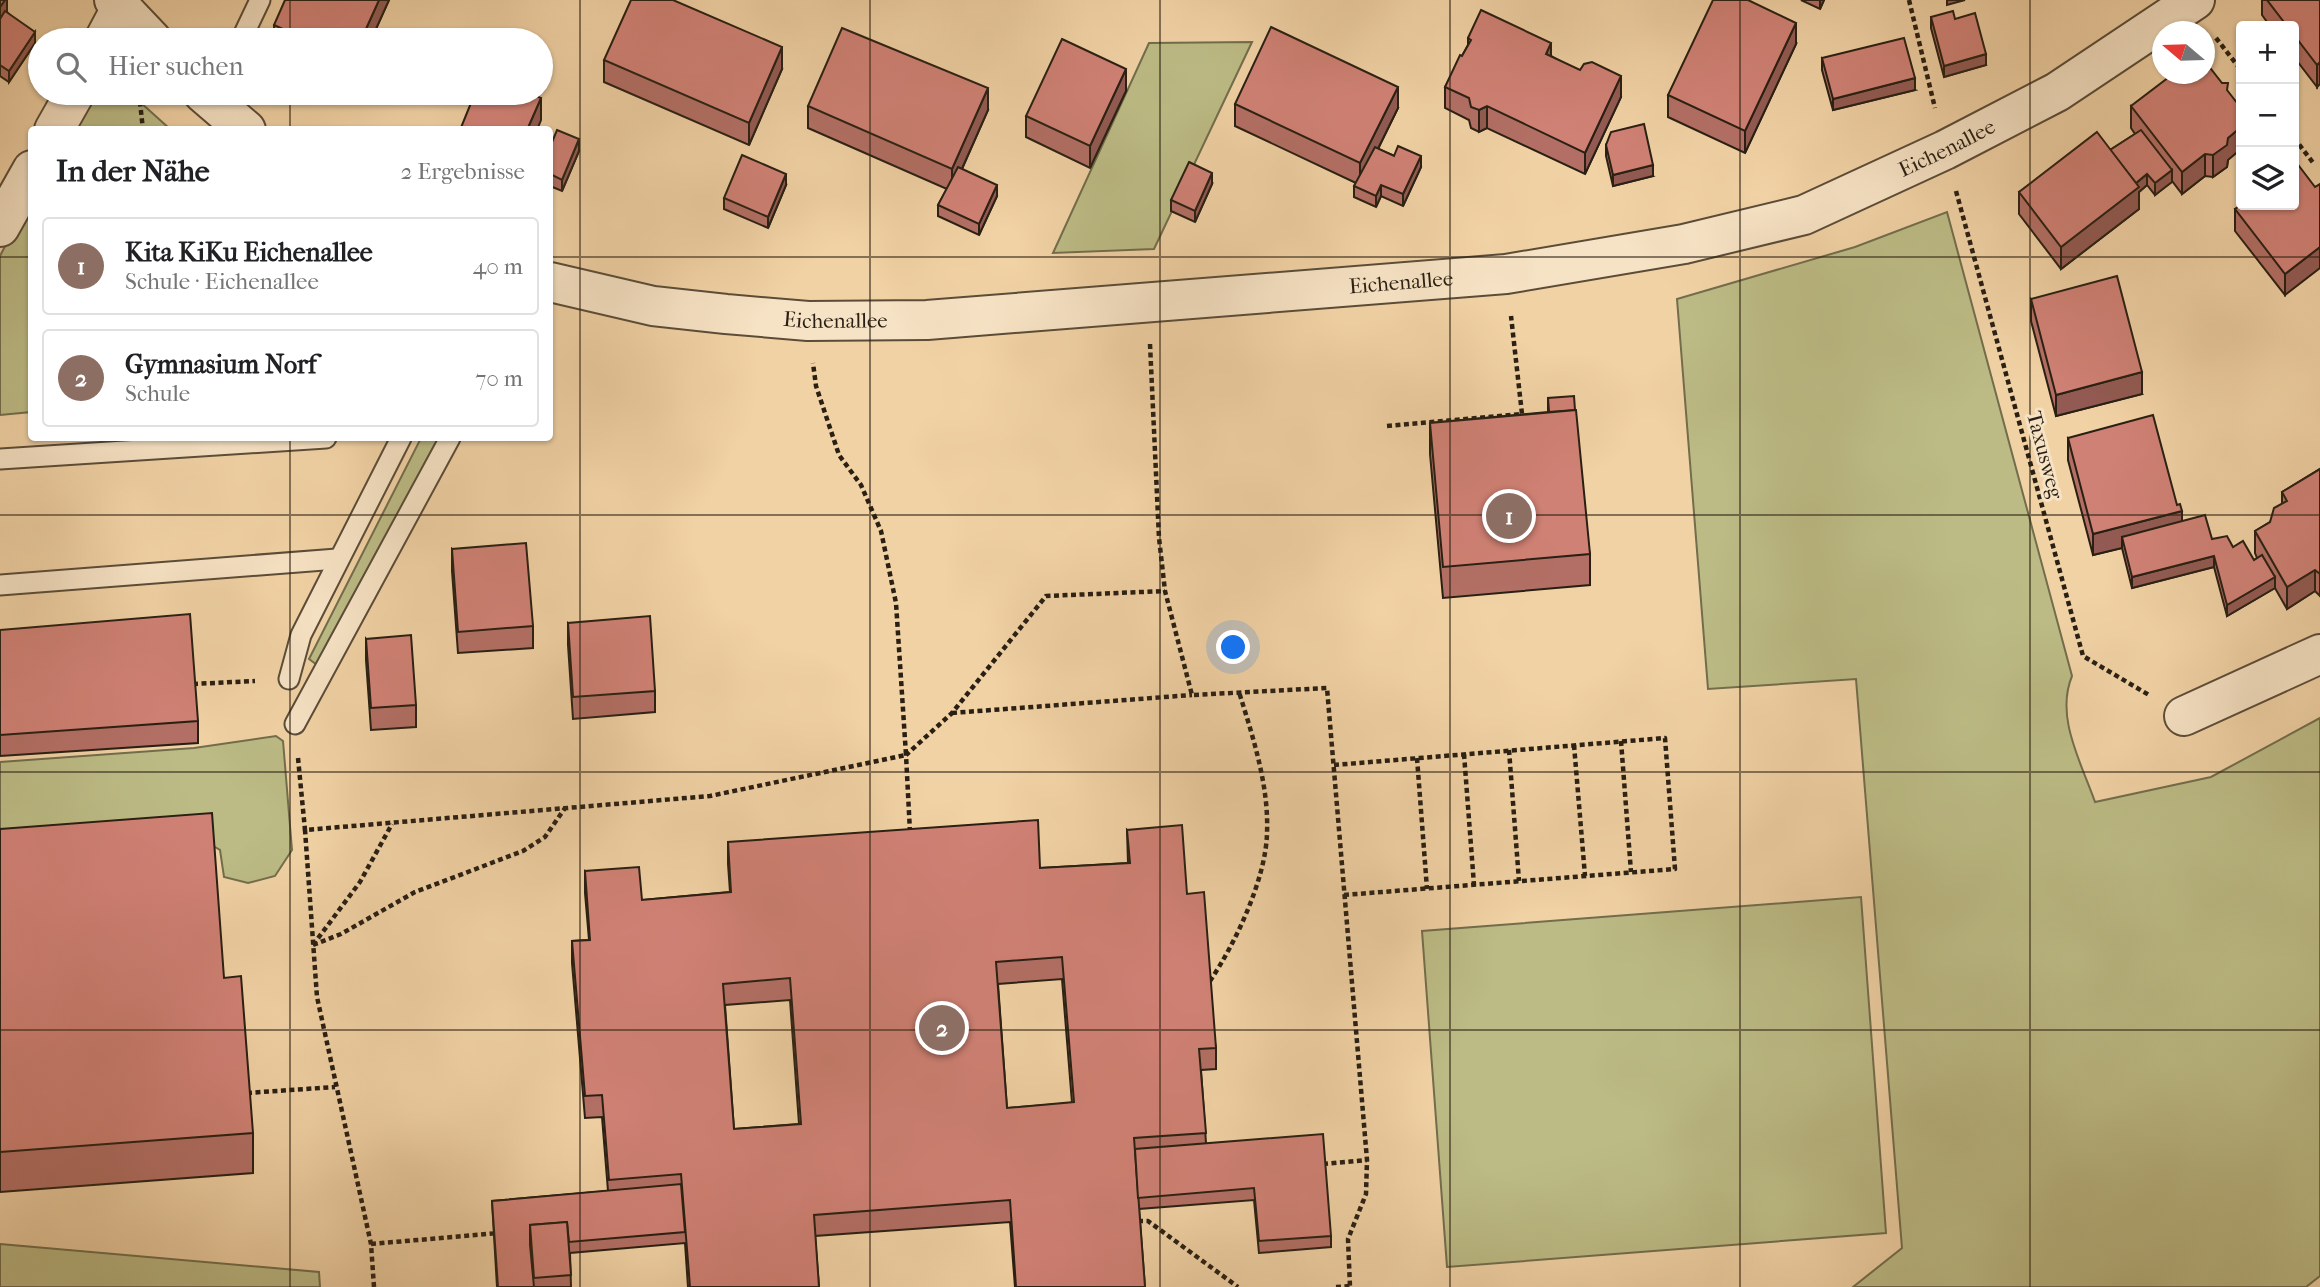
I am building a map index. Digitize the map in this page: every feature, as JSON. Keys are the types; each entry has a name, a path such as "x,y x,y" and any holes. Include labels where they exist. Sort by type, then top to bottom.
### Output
{"street":[{"name":"Eichenallee","path":"553,283 653,306 808,321 927,320 1148,305 1506,274 1684,244 1804,215 1945,150 2057,92 2194,0"},
{"path":"113,16 132,28"},
{"path":"56,126 68,105"},
{"path":"220,105 242,126"},
{"path":"0,227 28,177"},
{"path":"2184,716 2320,654"}],"lane":[{"path":"247,28 260,0"},
{"path":"0,459 279,441"},
{"path":"289,679 301,635 337,559 399,441"},
{"path":"295,724 448,441"},
{"path":"0,585 337,559"}],"path":[{"name":"Taxusweg","path":"1909,0 1945,150 2083,656 2184,716"},
{"path":"140,105 143,126"},
{"path":"2299,144 2314,164"},
{"path":"1506,274 1523,424"},
{"path":"1148,305 1159,538 1165,592 1192,695"},
{"path":"808,321 816,386 839,456 861,485 881,531 896,603 910,837"},
{"path":"1387,426 1522,414"},
{"path":"374,1287 371,1244 317,997 305,830 710,796 906,755 952,713 1046,596 1165,592"},
{"path":"193,684 289,679"},
{"path":"952,713 1327,688 1367,1160 1366,1195 1348,1239 1350,1286 1336,1287"},
{"path":"1210,981 1222,963 1255,888 1265,859 1268,832 1260,773 1239,692"},
{"path":"1334,765 1665,738 1675,869 1344,895"},
{"path":"1621,741 1631,872"},
{"path":"1574,745 1585,876"},
{"path":"1509,750 1519,881"},
{"path":"1464,754 1474,885"},
{"path":"1417,758 1427,889"},
{"path":"313,945 341,934 428,886 523,851 545,837 565,808"},
{"path":"313,945 359,883 393,823"},
{"path":"247,1093 335,1087"},
{"path":"1312,1165 1367,1160"},
{"path":"1138,1221 1148,1221 1238,1287"},
{"path":"371,1244 507,1233"}],"shaded area":[{"path":"1252,42 1154,249 1053,253 1149,43"},
{"path":"80,105 143,105 167,126 69,126"},
{"path":"28,202 28,412 0,415 0,256"},
{"path":"1947,212 2072,676 2066,707 2068,723 2095,802 2211,777 2320,718 2320,1276 2306,1287 1853,1287 1902,1248 1856,679 1708,689 1677,299 1855,247"},
{"path":"419,441 437,441 317,665 309,659"},
{"path":"276,736 283,741 292,850 275,876 248,883 224,877 220,850 204,841 0,856 0,762 194,748"},
{"path":"1861,897 1886,1233 1447,1267 1422,931"},
{"path":"0,1244 319,1272 320,1287 0,1287"}],"building":[{"path":"285,0 379,0 366,28 281,28 274,25"},
{"path":"631,0 673,0 782,47 749,123 604,60"},
{"path":"1713,0 1748,0 1796,23 1745,131 1668,95"},
{"path":"2267,0 2320,0 2320,62 2317,65 2299,42 2299,21 2283,21"},
{"path":"1481,10 1551,43 1546,54 1580,70 1584,64 1592,62 1621,76 1585,153 1487,106 1479,110 1471,107 1469,98 1445,87 1460,55 1462,56 1471,40 1468,38"},
{"path":"5,11 29,28 28,42 9,71 0,65 0,19"},
{"path":"1953,11 1955,19 1975,13 1986,54 1944,66 1931,17"},
{"path":"1271,27 1398,87 1360,163 1235,104"},
{"path":"842,28 988,88 952,169 808,106"},
{"path":"1904,38 1915,78 1833,99 1822,58"},
{"path":"1062,39 1126,69 1090,146 1026,116"},
{"path":"2215,74 2222,83 2228,83 2227,90 2236,102 2236,131 2228,138 2227,145 2213,155 2205,154 2182,172 2131,106 2160,84 2215,84"},
{"path":"470,105 538,105 529,126 462,126"},
{"path":"1644,124 1653,165 1613,175 1606,145 1611,132"},
{"path":"557,130 579,139 562,180 553,176 553,140"},
{"path":"2141,130 2172,170 2155,183 2147,174 2136,183 2110,150"},
{"path":"2097,132 2139,187 2061,247 2019,192"},
{"path":"1398,146 1421,156 1403,194 1381,185 1376,196 1354,186 1375,147 1394,156"},
{"path":"742,155 786,174 768,217 724,198"},
{"path":"1189,162 1212,173 1195,211 1171,200"},
{"path":"2299,166 2315,187 2320,184 2320,247 2285,274 2235,209 2299,210"},
{"path":"958,167 997,185 979,224 938,205"},
{"path":"2117,276 2142,372 2056,395 2031,299"},
{"path":"1574,396 1575,410 1549,412 1548,398"},
{"path":"1576,410 1590,554 1443,567 1430,423"},
{"path":"2153,415 2177,505 2180,504 2182,511 2093,534 2068,438"},
{"path":"2320,469 2320,574 2315,570 2287,587 2255,531 2270,522 2274,508 2287,501 2282,492"},
{"path":"2205,515 2212,539 2227,536 2233,547 2243,541 2254,560 2262,555 2275,577 2227,605 2214,556 2132,577 2122,537"},
{"path":"526,543 533,626 458,632 452,549"},
{"path":"190,614 198,721 0,735 0,630"},
{"path":"650,616 655,691 573,697 568,623"},
{"path":"411,635 416,705 371,708 366,639"},
{"path":"212,813 224,978 241,976 253,1133 0,1152 0,829"},
{"path":"1038,820 1040,868 1130,863 1127,830 1182,825 1187,894 1204,892 1216,1048 1199,1049 1206,1133 1134,1138 1145,1287 1016,1287 1010,1200 814,1215 819,1287 690,1287 681,1174 609,1180 602,1095 585,1096 572,941 590,940 585,871 639,867 642,900 731,892 728,842","holes":["1062,957 1074,1102 1007,1108 996,962","790,978 801,1124 734,1129 723,984"]},
{"path":"1323,1134 1331,1236 1259,1241 1254,1188 1138,1198 1135,1149"},
{"path":"681,1184 685,1232 569,1242 567,1222 530,1225 534,1287 498,1287 492,1201"},
{"path":"567,1222 571,1275 534,1278 530,1225"}],"place":[{"name":"Kita KiKu Eichenallee","path":"1509,516"},
{"name":"Gymnasium Norf","path":"942,1028"}]}
